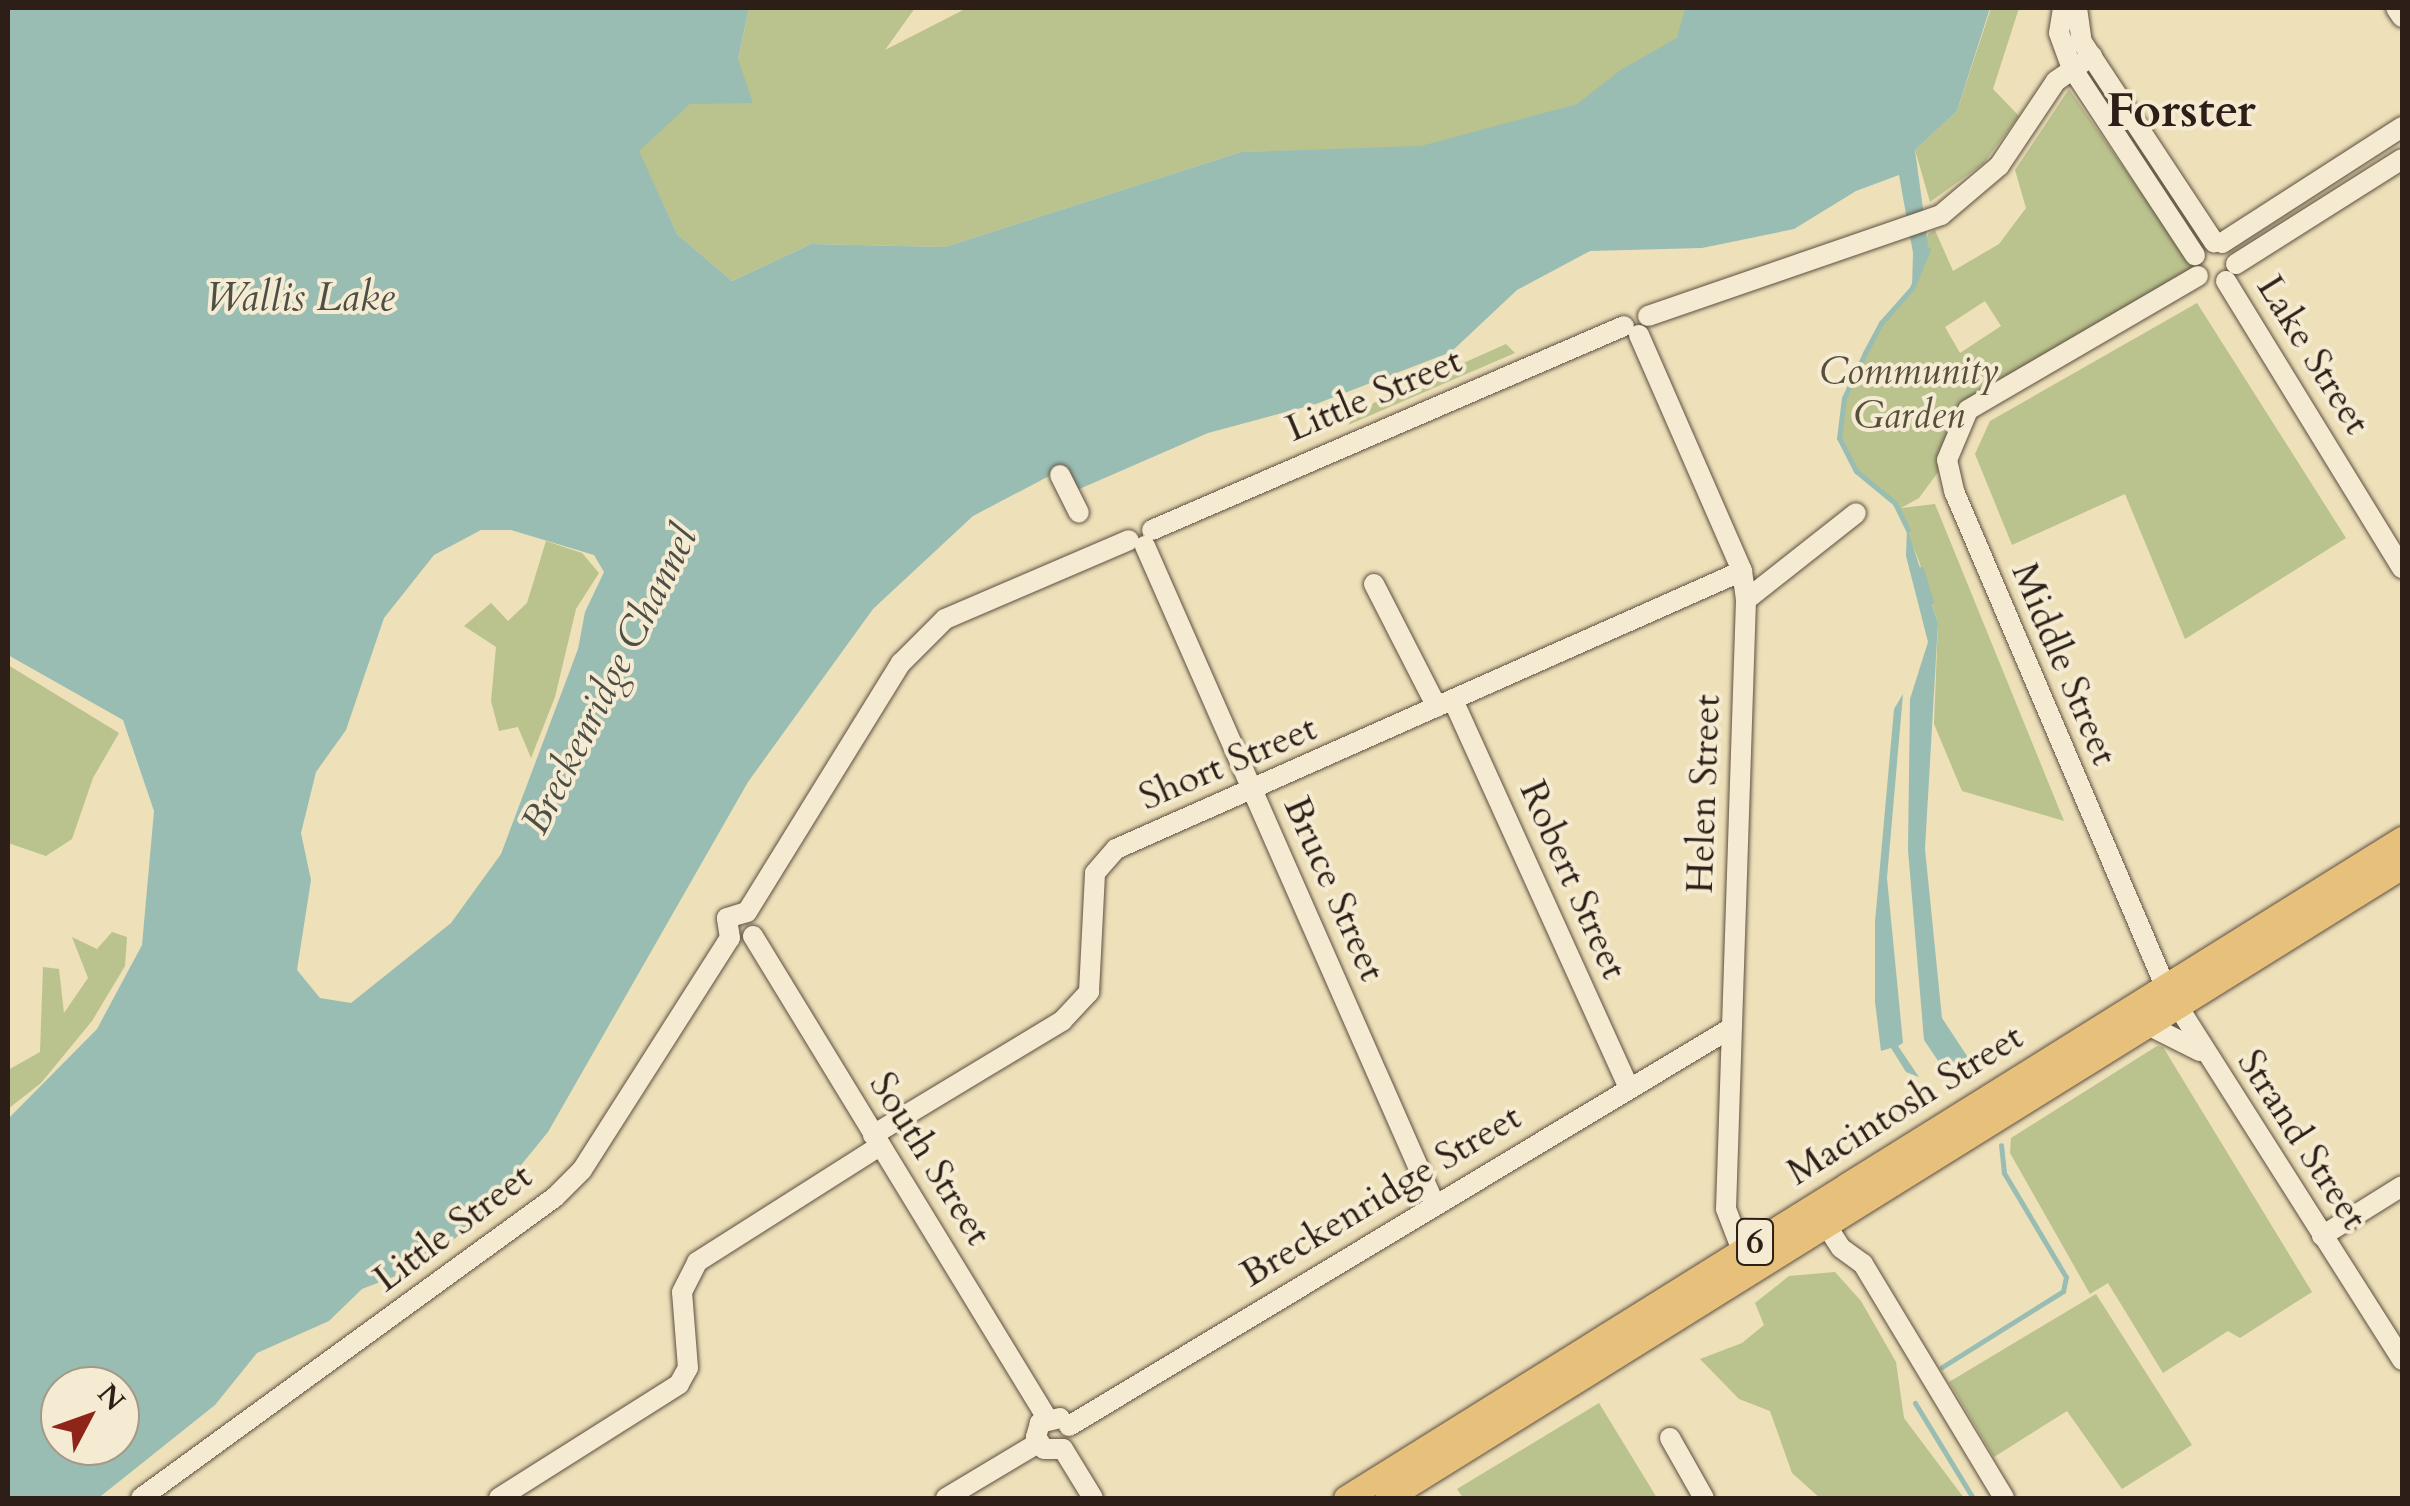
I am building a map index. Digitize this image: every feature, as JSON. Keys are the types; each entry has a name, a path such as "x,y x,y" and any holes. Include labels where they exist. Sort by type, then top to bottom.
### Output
{"main road":[{"name":"Macintosh Street","path":"1387,1498 2402,839"},
{"name":"Macintosh Street","path":"1346,1498 1746,1262 1826,1225 2148,1026 2175,989 2402,866"}],"street":[{"path":"2063,8 2059,33 2072,68 2208,283 2231,272 2402,159"},
{"path":"2078,8 2076,30 2218,242"},
{"path":"2396,8 2402,17"},
{"name":"Little Street","path":"141,1498 555,1197 582,1170 730,938 727,918 747,912 901,664 945,620 1637,326 1906,225 1935,218 1998,166 2052,86 2092,56"},
{"path":"2196,265 2218,242 2402,127"},
{"name":"Lake Street","path":"2218,242 2231,272 2402,568"},
{"name":"Middle Street","path":"2175,989 2144,942 1954,491 1948,460 1968,410 2196,265"},
{"name":"Helen Street","path":"1637,326 1742,571 1746,600 1726,1219 1746,1262"},
{"path":"1060,475 1079,513"},
{"path":"1746,600 1856,513"},
{"name":"Bruce Street","path":"1142,538 1435,1205"},
{"name":"Short Street","path":"500,1498 679,1384 688,1368 682,1292 697,1262 876,1140 1062,1022 1089,992 1094,873 1116,849 1254,793 1742,571"},
{"name":"Robert Street","path":"1374,584 1445,704 1629,1088"},
{"name":"South Street","path":"747,912 756,922 753,936 1048,1418"},
{"path":"730,938 753,936"},
{"name":"Strand Street","path":"2175,989 2206,1055 2402,1360"},
{"path":"2148,1026 2206,1055"},
{"name":"Breckenridge Street","path":"1069,1426 1731,1028"},
{"path":"2322,1236 2402,1186"},
{"path":"1826,1225 1841,1248 1863,1264 2004,1498"},
{"path":"1038,1443 1037,1428 1048,1418 1069,1426 1062,1449 1092,1498"},
{"path":"1670,1438 1704,1498"},
{"path":"1038,1443 1050,1451 1062,1449"},
{"path":"946,1498 1038,1443"}],"green space":[{"path":"749,8 915,8 885,50 967,8 1685,8 1678,38 1578,104 1421,147 1241,152 945,247 811,244 732,281 677,234 636,146 738,59"},
{"path":"1991,8 2019,8 1993,89 2019,116 1983,164 1930,202 1915,150 1957,111"},
{"name":"Community Garden","path":"2069,89 2195,270 1968,410 1947,460 1919,498 1901,508 1935,504 2064,821 1962,791 1934,724 1938,623 1919,561 1895,503 1856,471 1839,438 1844,398 1881,323 1912,288 1928,234 1935,230 1953,271 1999,244 2026,208 2015,170","holes":["1985,301 2001,326 1960,353 1945,327"]},
{"path":"2197,303 2346,538 2185,639 2125,494 2012,545 1975,454 1990,421"},
{"path":"1506,344 1515,353 1348,425 1358,410"},
{"path":"546,541 582,553 599,573 576,609 555,697 531,758 518,727 499,731 491,701 496,647 464,626 491,603 508,621 527,603"},
{"path":"8,665 119,733 93,778 72,839 46,856 8,843"},
{"path":"112,932 127,937 125,966 92,1021 41,1083 8,1109 8,1070 40,1052 43,967 59,969 64,1013 88,978 72,937 97,949"},
{"path":"2157,1046 2163,1047 2312,1292 2240,1338 2228,1331 2163,1373 2108,1283 2090,1294 2010,1153 2011,1138"},
{"path":"1835,1272 1861,1301 1896,1362 1904,1418 1964,1498 1820,1498 1792,1473 1770,1411 1739,1399 1700,1359 1742,1343 1764,1325 1755,1303 1789,1276"},
{"path":"2096,1294 2192,1445 2122,1489 2067,1411 1994,1457 1949,1382"},
{"path":"1599,1403 1657,1498 1463,1498 1457,1489"}],"water":[{"name":"Wallis Lake","path":"8,8 749,8 738,59 753,103 690,104 639,151 677,234 732,281 811,244 945,247 1241,152 1421,146 1577,104 1622,69 1677,38 1685,8 1990,8 1957,111 1915,150 1928,245 1912,288 1913,253 1899,175 1856,191 1794,229 1702,248 1590,251 1517,290 1451,352 1316,404 1208,433 1061,497 1051,475 973,516 873,609 748,782 548,1132 473,1224 419,1267 362,1289 329,1321 257,1353 215,1405 140,1465 140,1366 40,1366 40,1466 139,1466 101,1496 8,1498 8,1119 97,1029 142,945 154,811 123,720 8,655","holes":["481,530 511,530 594,555 604,572 585,612 578,649 501,854 451,923 351,1003 320,998 297,970 311,880 301,833 316,772 346,730 384,618 434,555"]},
{"path":"1907,528 1938,623 1925,849 1942,1018 1971,1062 1968,1071 1949,1077 1924,1040 1908,850 1910,699 1928,642 1906,556"},
{"path":"1903,694 1887,878 1903,1043 1898,1046 1919,1077 1906,1072 1891,1048 1881,1051 1875,1002 1875,922 1894,709"}],"waterway":[{"path":"1908,530 1895,503 1856,471 1839,438 1844,398 1865,353 1881,323 1912,288 1928,249"},
{"path":"1921,569 1931,601"},
{"path":"1942,1367 2063,1291 2066,1277 2004,1173 2001,1145"},
{"path":"1915,1403 1973,1498"}],"district":[{"name":"Forster","path":"2181,111"}],"water label":[{"name":"Breckenridge Channel","path":"610,680"}]}
